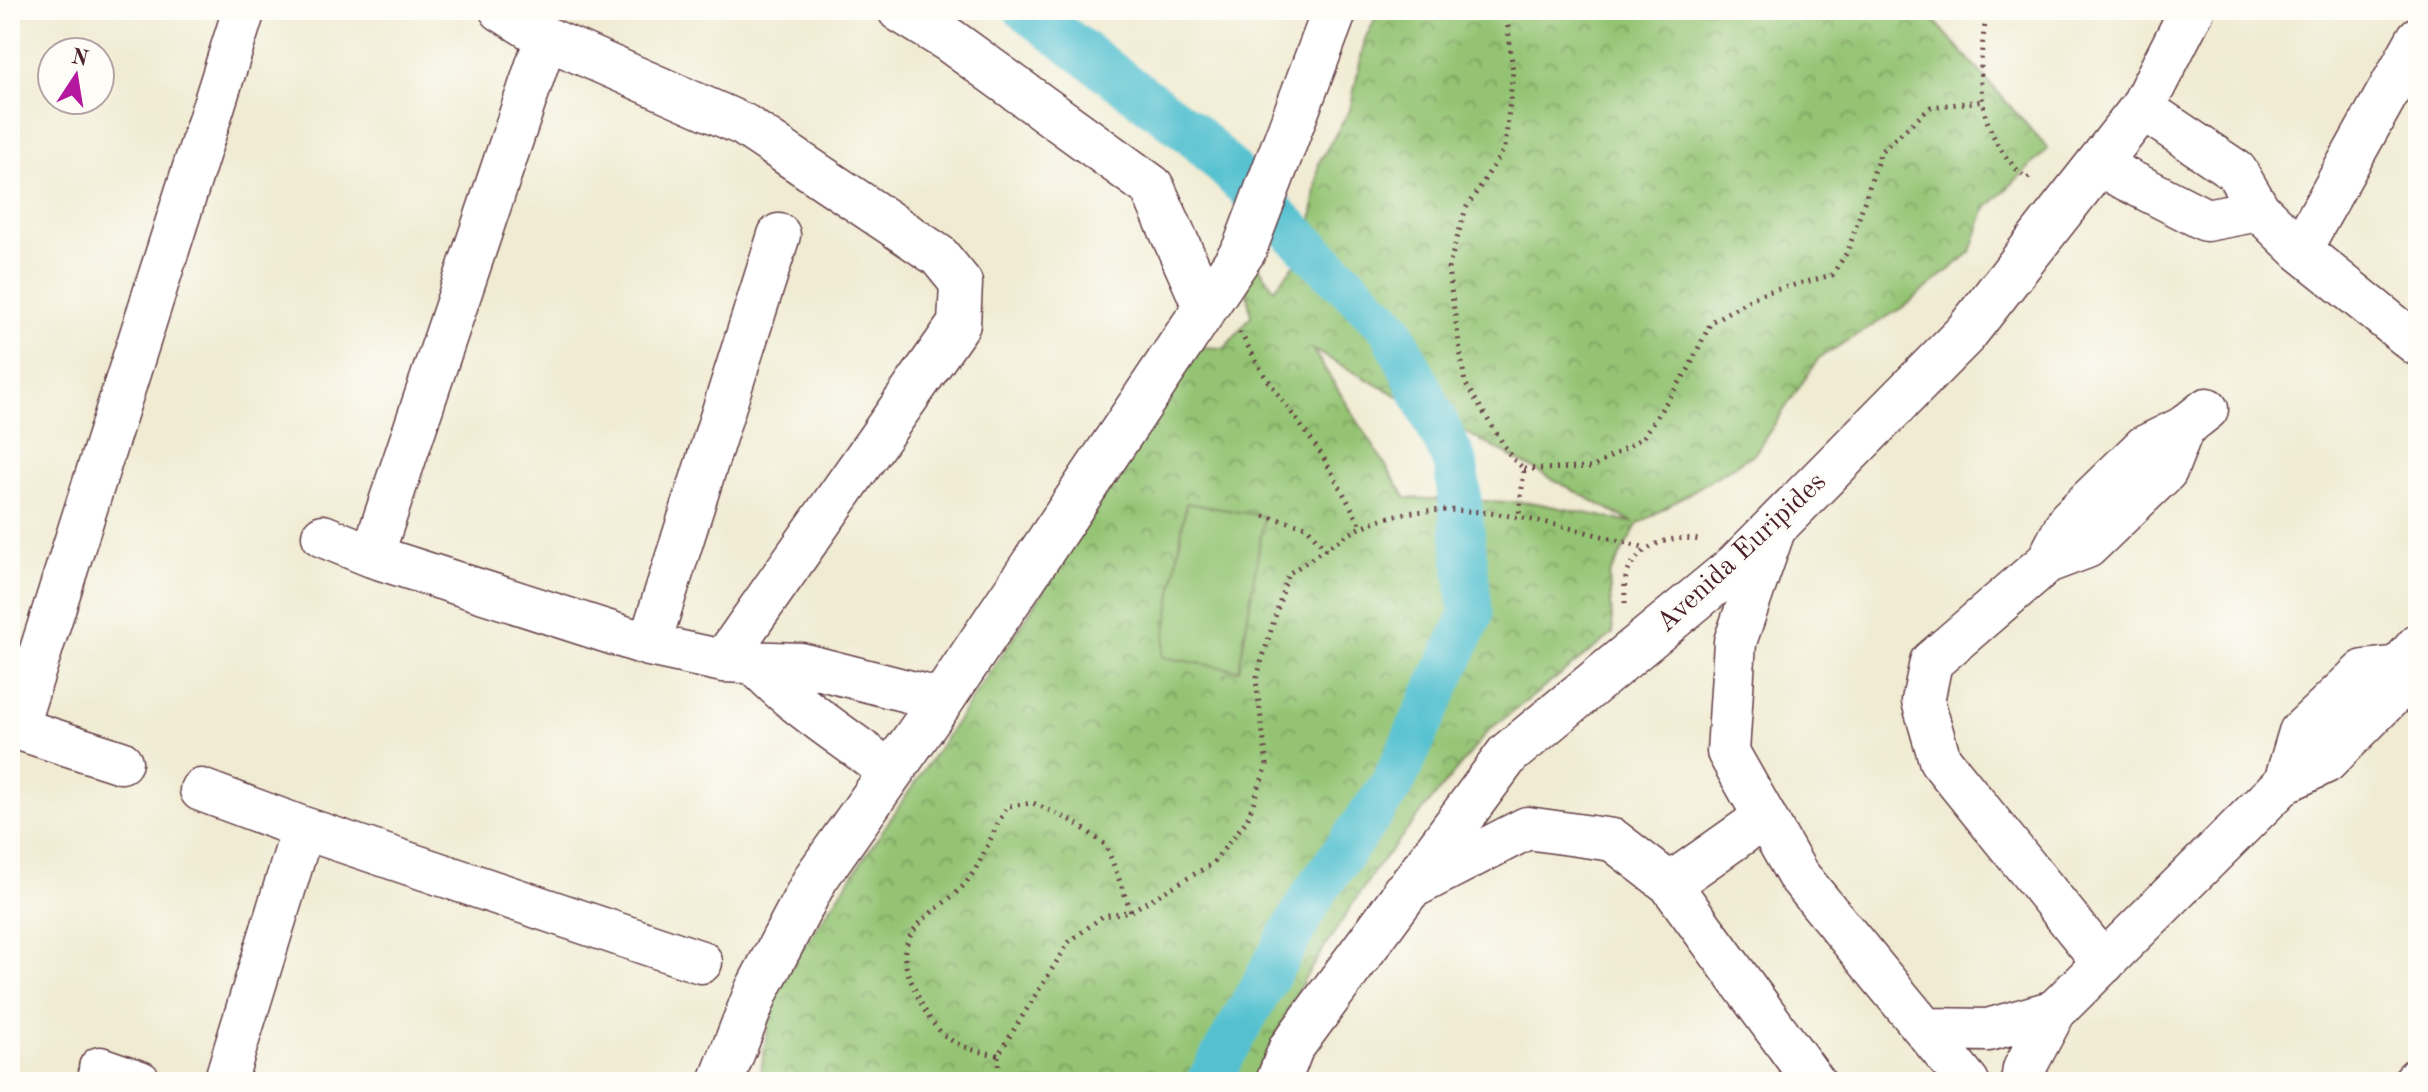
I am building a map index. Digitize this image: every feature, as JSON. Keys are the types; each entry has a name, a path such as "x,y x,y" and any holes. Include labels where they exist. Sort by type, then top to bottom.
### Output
{"street":[{"path":"121,762 13,728 244,10"},
{"path":"501,10 546,38 744,125 939,256 961,283 959,324 739,663"},
{"path":"900,10 951,25 1152,187 1211,298"},
{"path":"722,1081 757,990 816,878 942,700 1244,250 1335,10"},
{"name":"Avenida Euripides","path":"1278,1082 1291,1048 1403,892 1508,754 1669,622 1774,530 1965,334 2100,166 2142,108 2192,10"},
{"path":"372,556 546,38"},
{"path":"2300,250 2418,38"},
{"path":"2142,108 2236,171 2259,210 2300,250 2418,345"},
{"path":"2100,166 2206,220 2259,210"},
{"path":"649,645 779,235"},
{"path":"2104,963 1940,760 1923,701 1931,662 2047,562 2069,520 2144,447 2195,419"},
{"path":"1774,530 1735,642 1728,752 1797,874 1968,1082"},
{"path":"323,536 372,556 649,645 739,663 801,664 942,700"},
{"path":"2022,1082 2024,1069 2055,1011 2285,782 2326,762 2392,695 2408,656"},
{"path":"739,663 889,771"},
{"path":"201,790 303,828 701,962"},
{"path":"1670,884 1765,817"},
{"path":"225,1082 303,828"},
{"path":"1403,892 1527,828 1613,840 1670,884 1814,1082"},
{"path":"1925,1029 1988,1030 2055,1011"},
{"path":"100,1068 140,1082"},
{"path":"2414,1082 2418,1078"}],"path":[{"path":"1506,10 1513,71 1505,148 1466,208 1448,269 1465,383 1524,469 1519,515"},
{"path":"1987,10 1978,69 1983,101 2004,158 2027,179 2039,172"},
{"path":"1524,469 1592,468 1642,438 1688,370 1711,322 1760,294 1832,275 1848,251 1881,151 1931,107 1983,101"},
{"path":"1211,298 1322,455 1362,527"},
{"path":"1000,1082 998,1055 1069,942 1103,916 1131,911 1212,864 1247,820 1267,765 1256,680 1288,574 1362,527 1412,512 1519,515 1647,548"},
{"path":"1264,516 1306,526 1326,550"},
{"path":"998,1055 970,1051 945,1038 926,1017 908,974 905,949 927,915 960,890 983,856 991,831 1008,806 1033,803 1073,821 1106,845 1131,911"}],"green space":[{"path":"1380,10 1925,10 2048,149 1985,210 1971,252 1905,306 1819,358 1755,453 1637,525 1609,576 1613,634 1489,730 1377,867 1304,979 1252,1082 759,1082 774,991 1013,638 1200,347 1225,348 1251,316 1245,280 1257,264 1274,289 1309,248 1319,162 1350,110 1365,39","holes":["1313,350 1634,523 1536,503 1406,498"]},
{"path":"1186,503 1264,516 1239,670 1162,657"}],"waterway":[{"path":"1026,10 1194,135 1391,328 1456,464 1471,616 1393,783 1316,890 1208,1082"}]}
